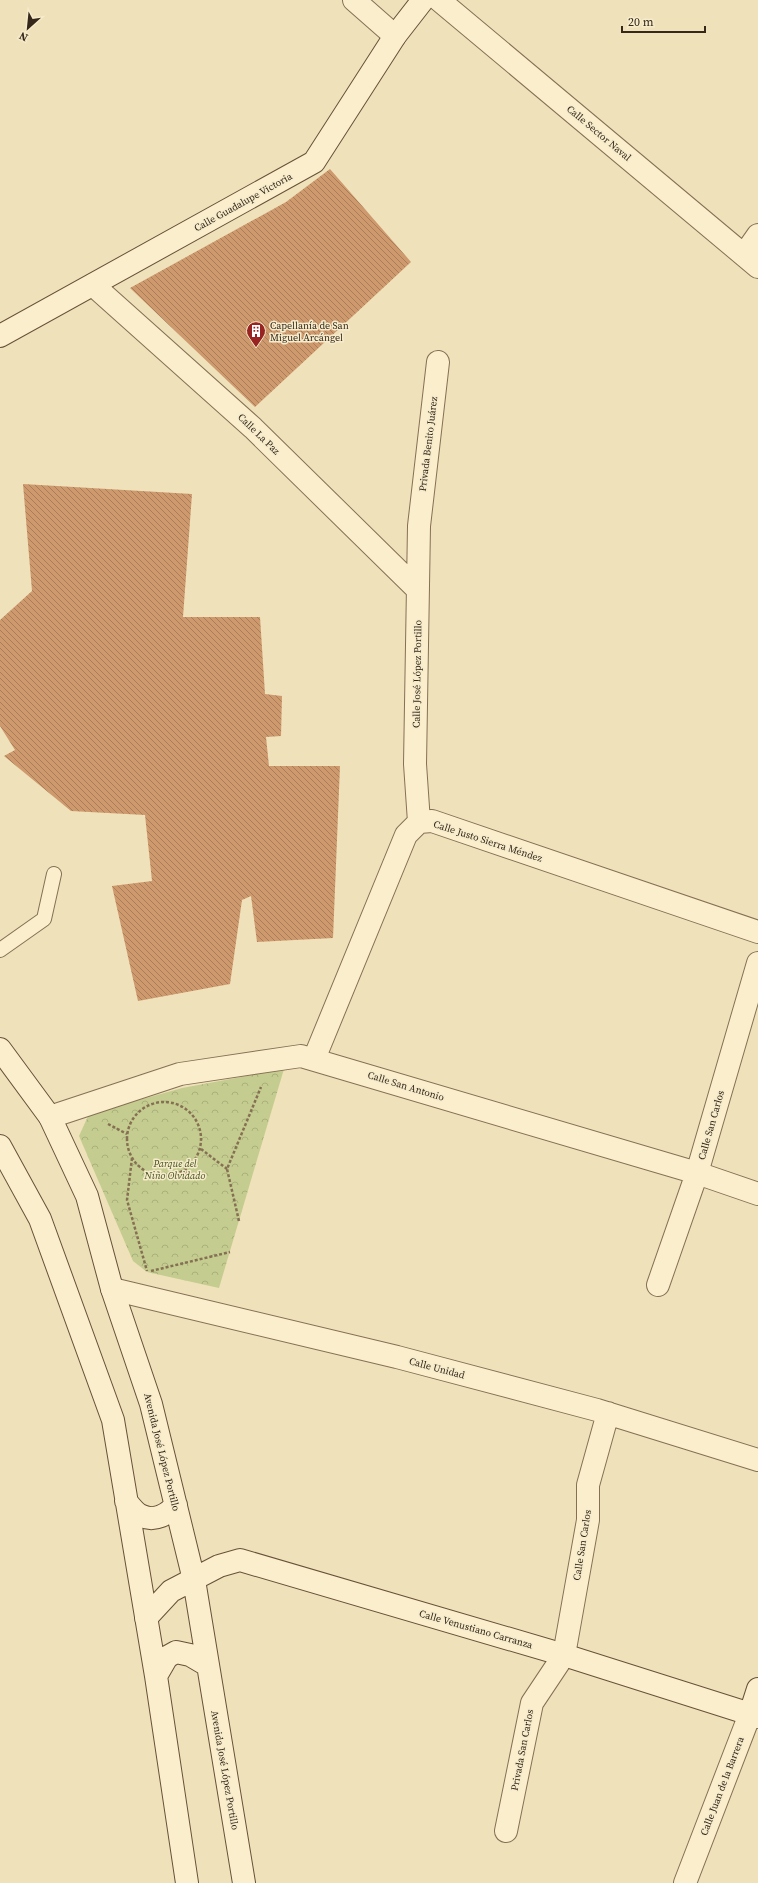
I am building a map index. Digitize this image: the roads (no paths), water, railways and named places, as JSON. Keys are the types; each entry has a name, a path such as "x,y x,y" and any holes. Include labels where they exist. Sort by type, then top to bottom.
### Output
{"street":[{"path":"354,0 394,36"},
{"name":"Calle Guadalupe Victoria","path":"0,336 314,162 394,36 423,0"},
{"name":"Calle Sector Naval","path":"439,0 751,261"},
{"path":"751,261 758,235"},
{"name":"Calle La Paz","path":"94,285 253,428 418,590"},
{"name":"Privada Benito Juárez","path":"419,526 438,362"},
{"name":"Calle José López Portillo","path":"419,526 415,764 419,822"},
{"name":"Calle Justo Sierra Méndez","path":"314,1059 406,835 419,822 432,821 758,932"},
{"name":"Calle San Carlos","path":"658,1285 697,1173 758,963"},
{"name":"Avenida José López Portillo","path":"0,1049 50,1117 87,1196 112,1289 151,1404 194,1580 244,1883"},
{"name":"Calle San Antonio","path":"50,1117 180,1074 300,1056 697,1173 758,1194"},
{"path":"0,1146 40,1219 113,1420 156,1676 187,1883"},
{"name":"Calle Unidad","path":"112,1289 397,1357 608,1413 758,1460"},
{"name":"Calle San Carlos","path":"564,1655 588,1520 588,1485 608,1413"},
{"path":"126,1501 142,1516 154,1518 168,1514 176,1505"},
{"name":"Calle Venustiano Carranza","path":"146,1618 171,1591 219,1566 240,1560 564,1655 754,1715"},
{"path":"156,1676 167,1657 176,1652 190,1655 207,1665"},
{"name":"Privada San Carlos","path":"506,1831 532,1703 564,1655"},
{"name":"Calle Juan de la Barrera","path":"685,1883 754,1715 758,1688"}],"lane":[{"path":"2,946 44,919 54,874"}],"place":[{"name":"Capellanía de San Miguel Arcángel","path":"256,348"}],"park label":[{"name":"Parque del Niño Olvidado","path":"175,1168"}]}
